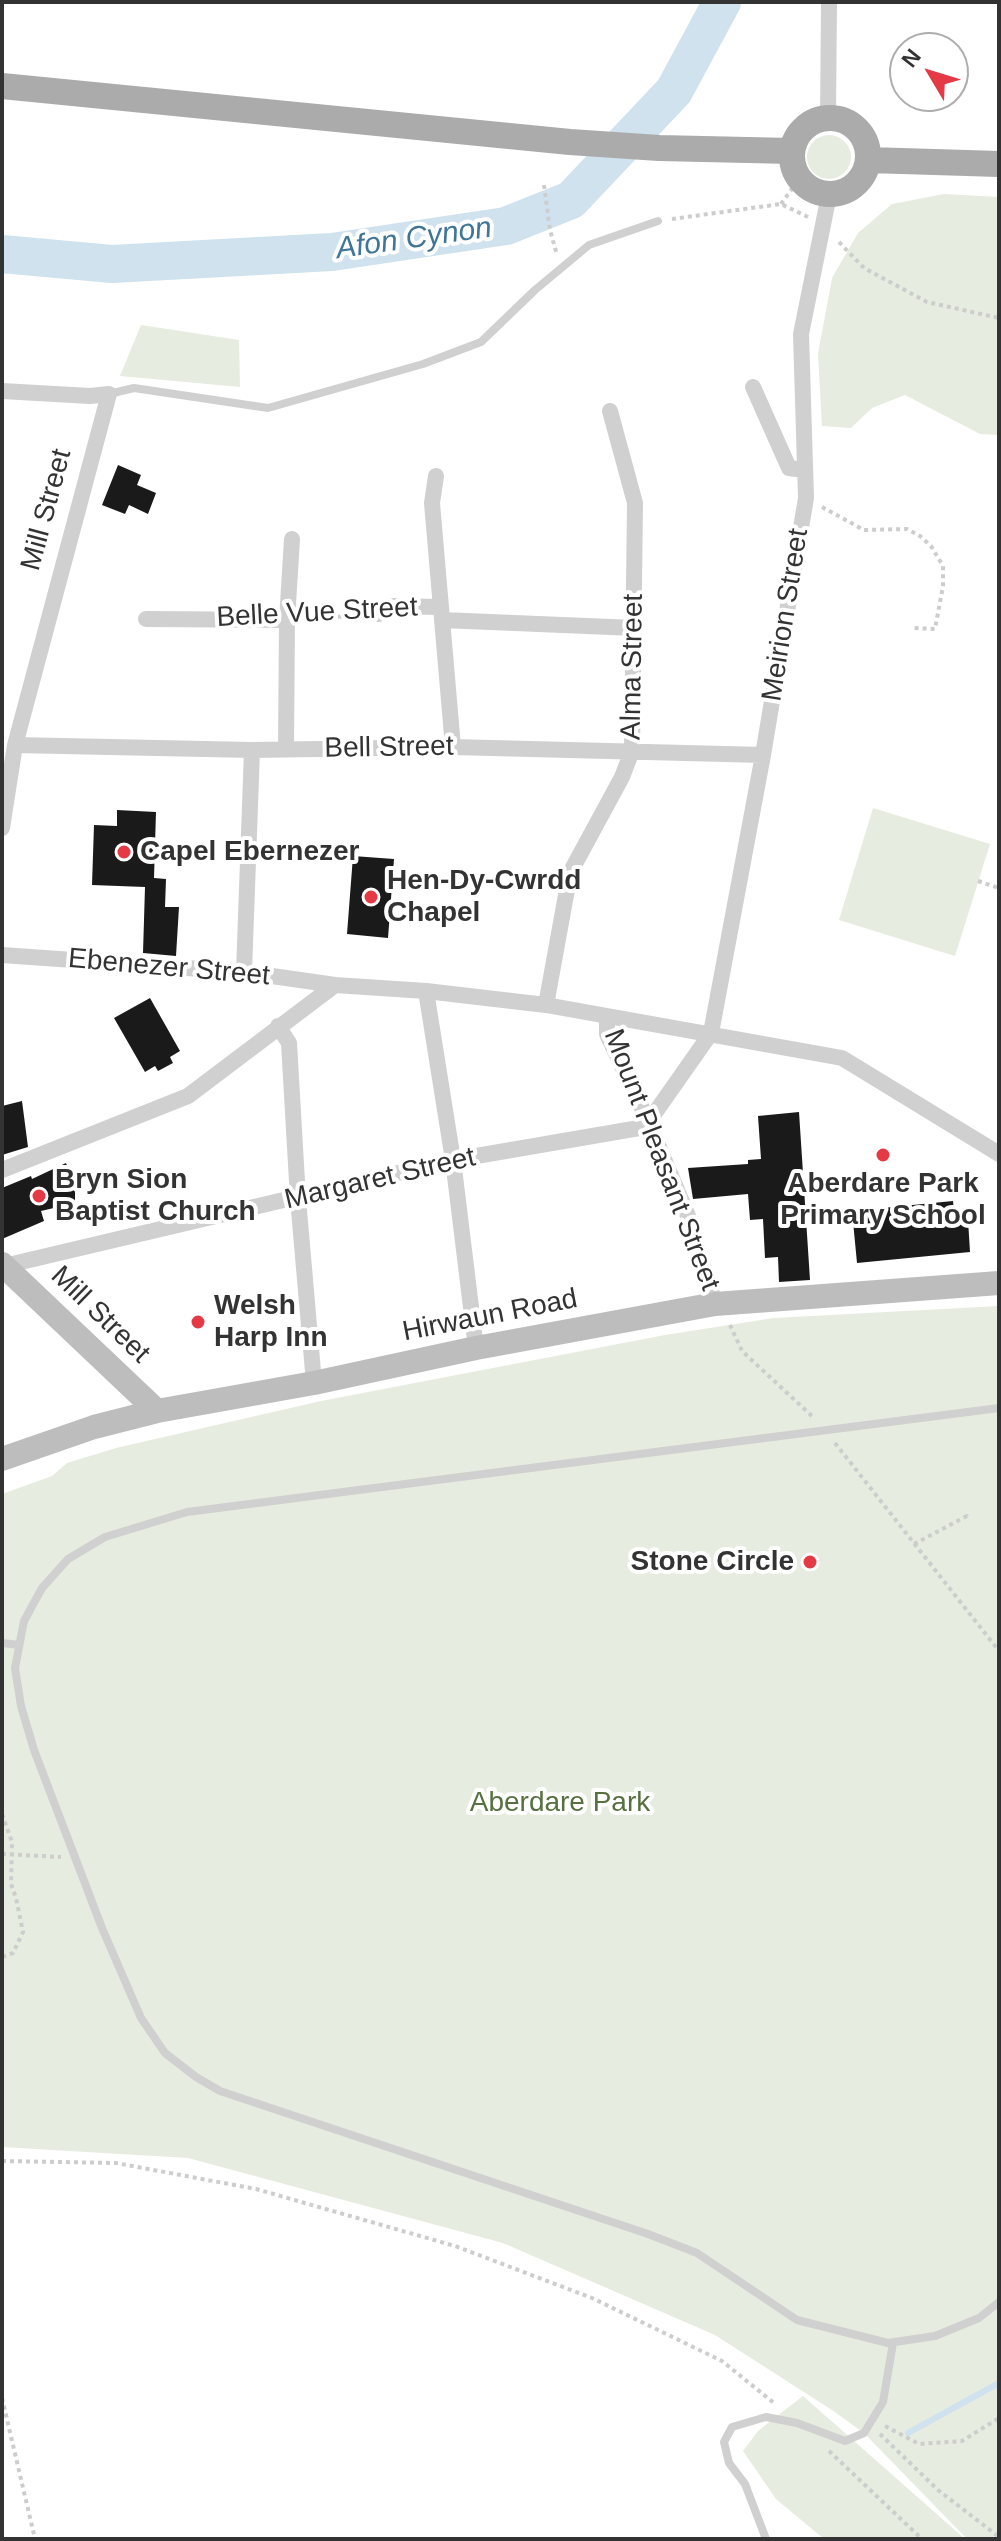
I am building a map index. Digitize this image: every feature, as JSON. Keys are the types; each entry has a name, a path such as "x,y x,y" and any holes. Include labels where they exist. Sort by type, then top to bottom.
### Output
{"main road":[{"path":"2,86 570,142 792,151"},
{"path":"828,117 841,119 863,134 869,160 860,181 851,189 829,195 818,193 799,179 792,161 792,151 804,128 828,117"},
{"path":"869,160 999,164"},
{"name":"Mill Street","path":"3,1265 157,1411"},
{"name":"Hirwaun Road","path":"2,1459 94,1427 157,1411 314,1383 476,1348 721,1304 999,1283"}],"street":[{"path":"828,117 829,2"},
{"name":"Meirion Street","path":"711,1033 763,755 806,498 801,334 829,195"},
{"path":"753,387 789,468 804,470"},
{"path":"2,391 90,396 109,394"},
{"name":"Mill Street","path":"2,828 15,745 109,394"},
{"name":"Alma Street","path":"546,1005 570,873 622,777 632,751 635,503 610,411"},
{"path":"436,476 432,503 453,747"},
{"path":"286,749 287,620 292,539"},
{"name":"Belle Vue Street","path":"379,614 394,606 441,613 635,628"},
{"name":"Belle Vue Street","path":"146,619 287,620"},
{"name":"Bell Street","path":"15,745 252,750 453,747 763,755"},
{"path":"244,972 252,750"},
{"name":"Ebenezer Street","path":"2,955 244,972 335,985"},
{"path":"2,1170 188,1096 335,985"},
{"name":"Mount Pleasant Street","path":"335,985 426,991 546,1005 842,1058 999,1154"},
{"path":"426,991 453,1160 476,1348"},
{"name":"Mount Pleasant Street","path":"607,1016 607,1034 612,1048 648,1121 721,1304"},
{"path":"278,1026 289,1043 298,1199 314,1383"},
{"path":"648,1121 711,1033"},
{"name":"Margaret Street","path":"3,1265 298,1199 453,1160 645,1127 648,1121"}],"lane":[{"path":"109,394 134,388 268,408 423,364 481,342 589,245 658,221"},
{"path":"999,1408 187,1512 105,1537 68,1559 42,1588 24,1621 15,1668 21,1706 34,1750 102,1928 141,2018 165,2053 208,2084 220,2091 697,2253 797,2320 893,2343 935,2336 979,2318 999,2302"},
{"path":"2,1643 19,1645"},
{"path":"766,2539 745,2484 729,2463 724,2442 732,2427 766,2417 797,2423 845,2441 864,2433 883,2402 893,2343"}],"path":[{"path":"781,204 799,179"},
{"path":"544,185 550,230 561,269"},
{"path":"658,221 781,204 824,225 864,268 927,302 999,318"},
{"path":"806,498 864,530 907,529 931,546 943,566 943,586 935,629 914,628"},
{"name":"Belle Vue Street","path":"287,620 379,614"},
{"path":"978,881 999,888"},
{"path":"721,1304 742,1351 805,1408 824,1430 999,1651"},
{"path":"914,1544 968,1518"},
{"path":"2,1814 12,1842 11,1884 23,1932 13,1953 2,1957"},
{"path":"2,1854 76,1859"},
{"path":"2,2161 116,2163 256,2189 455,2246 592,2298 722,2361 797,2423 922,2539"},
{"path":"2,2398 35,2539"},
{"path":"872,2422 919,2444 962,2441 999,2418"},
{"path":"872,2422 938,2490 999,2537"}],"green space":[{"path":"829,135 844,142 851,157 844,172 829,179 814,172 807,157 814,142"},
{"path":"944,194 999,197 999,435 980,434 905,395 872,408 851,428 822,426 818,354 832,278 858,233 892,204"},
{"path":"141,325 239,340 240,387 120,376"},
{"path":"873,808 990,844 955,956 839,920"},
{"name":"Aberdare Park","path":"999,1306 999,2539 967,2539 864,2433 715,2335 503,2243 188,2158 2,2147 2,1494 52,1476 67,1463 116,1448 321,1401 665,1335 774,1318"},
{"path":"803,2396 965,2539 824,2539 776,2499 743,2451 758,2431"}],"building":[{"path":"118,465 141,475 137,485 156,493 148,514 129,505 125,514 102,505"},
{"name":"Capel Ebernezer","path":"117,810 156,812 154,878 166,879 165,907 179,907 176,956 143,953 145,887 92,885 94,825 117,826"},
{"name":"Hen-Dy-Cwrdd Chapel","path":"353,856 394,859 388,938 347,934"},
{"path":"150,998 180,1051 170,1057 173,1063 158,1071 155,1066 145,1072 114,1018"},
{"path":"22,1101 28,1147 2,1155 2,1106"},
{"path":"799,1112 810,1280 779,1282 778,1257 765,1258 763,1219 750,1220 748,1194 693,1199 688,1168 748,1164 748,1160 761,1159 758,1116"},
{"name":"Bryn Sion Baptist Church","path":"66,1163 75,1189 75,1203 41,1211 44,1221 2,1239 2,1188 31,1176 32,1179"},
{"path":"953,1201 955,1221 968,1220 970,1252 857,1263 852,1211"}],"waterway":[{"name":"Afon Cynon","path":"2,254 112,264 332,252 506,226 571,200 674,91 722,2"},
{"path":"908,2433 999,2383"}],"place":[{"name":"Capel Ebernezer","path":"124,852"},
{"name":"Hen-Dy-Cwrdd Chapel","path":"371,897"},
{"name":"Aberdare Park Primary School","path":"883,1155"},
{"name":"Bryn Sion Baptist Church","path":"39,1196"},
{"name":"Welsh Harp Inn","path":"198,1322"},
{"name":"Stone Circle","path":"810,1562"}]}
